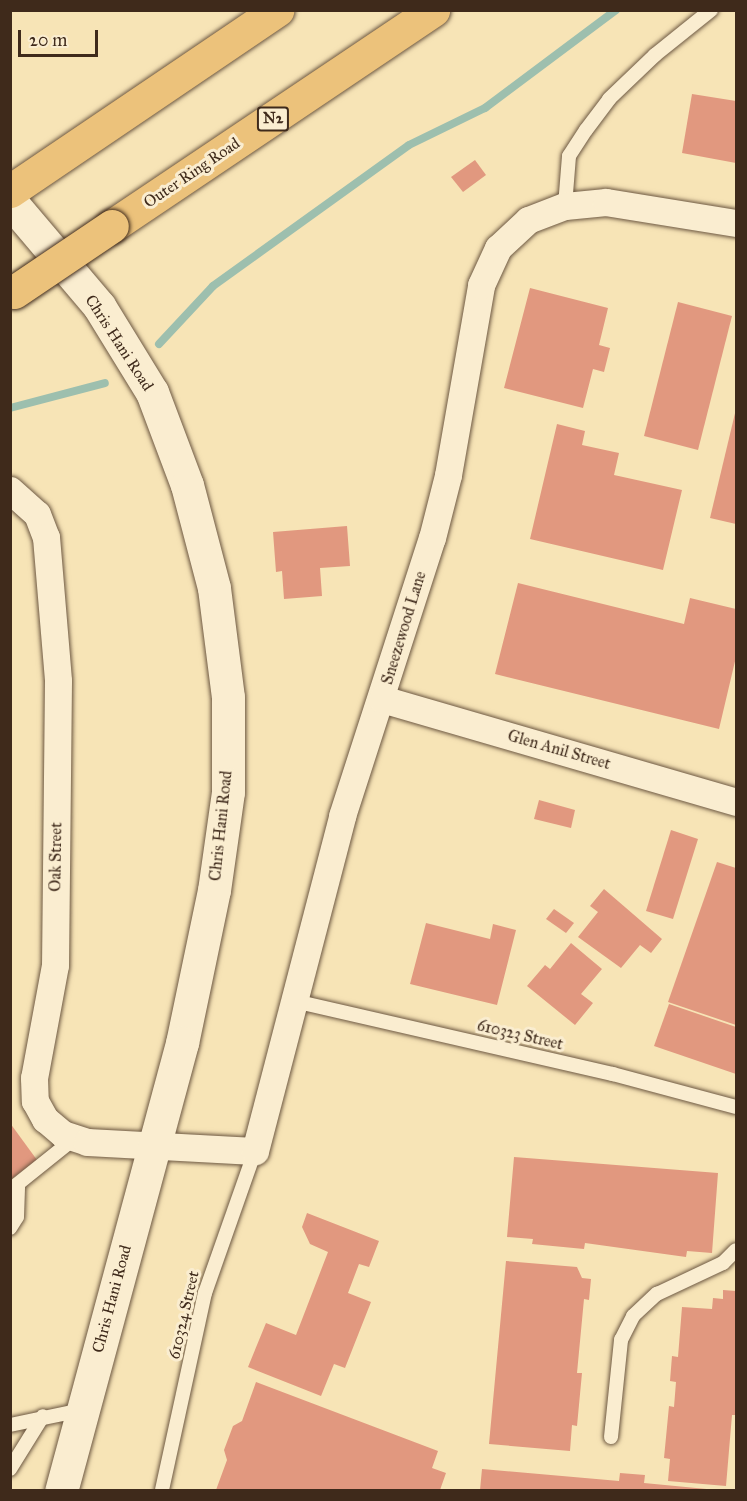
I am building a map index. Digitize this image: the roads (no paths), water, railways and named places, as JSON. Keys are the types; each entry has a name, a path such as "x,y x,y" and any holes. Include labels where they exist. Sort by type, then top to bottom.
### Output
{"highway":[{"path":"10,190 277,10"},
{"name":"Outer Ring Road","path":"12,293 433,10"}],"street":[{"name":"Chris Hani Road","path":"10,201 99,306 152,392 187,485 214,588 228,697 228,792 214,890 186,1021 61,1491"},
{"name":"Sneezewood Lane","path":"255,1151 342,816 382,699 448,475 481,285 498,248 528,220 565,206 606,202 643,206 736,223"},
{"name":"Oak Street","path":"10,490 37,514 46,537 58,681 55,965 34,1078 35,1101 45,1119 75,1138 152,1146"},
{"name":"Glen Anil Street","path":"382,699 736,802"},
{"path":"152,1146 255,1151"}],"lane":[{"path":"565,206 568,156 609,99 711,10"},
{"name":"610323 Street","path":"294,1001 613,1074 736,1107"},
{"path":"10,1228 17,1217 14,1187 75,1138"},
{"name":"610324 Street","path":"162,1491 205,1293 255,1151"},
{"path":"611,1437 621,1340 633,1316 657,1294 723,1263 736,1250"},
{"path":"10,1425 43,1416 83,1410"},
{"path":"10,1469 43,1416"}],"waterway":[{"path":"159,344 213,286 409,145 485,108 616,10"},
{"path":"10,408 105,383"}]}
